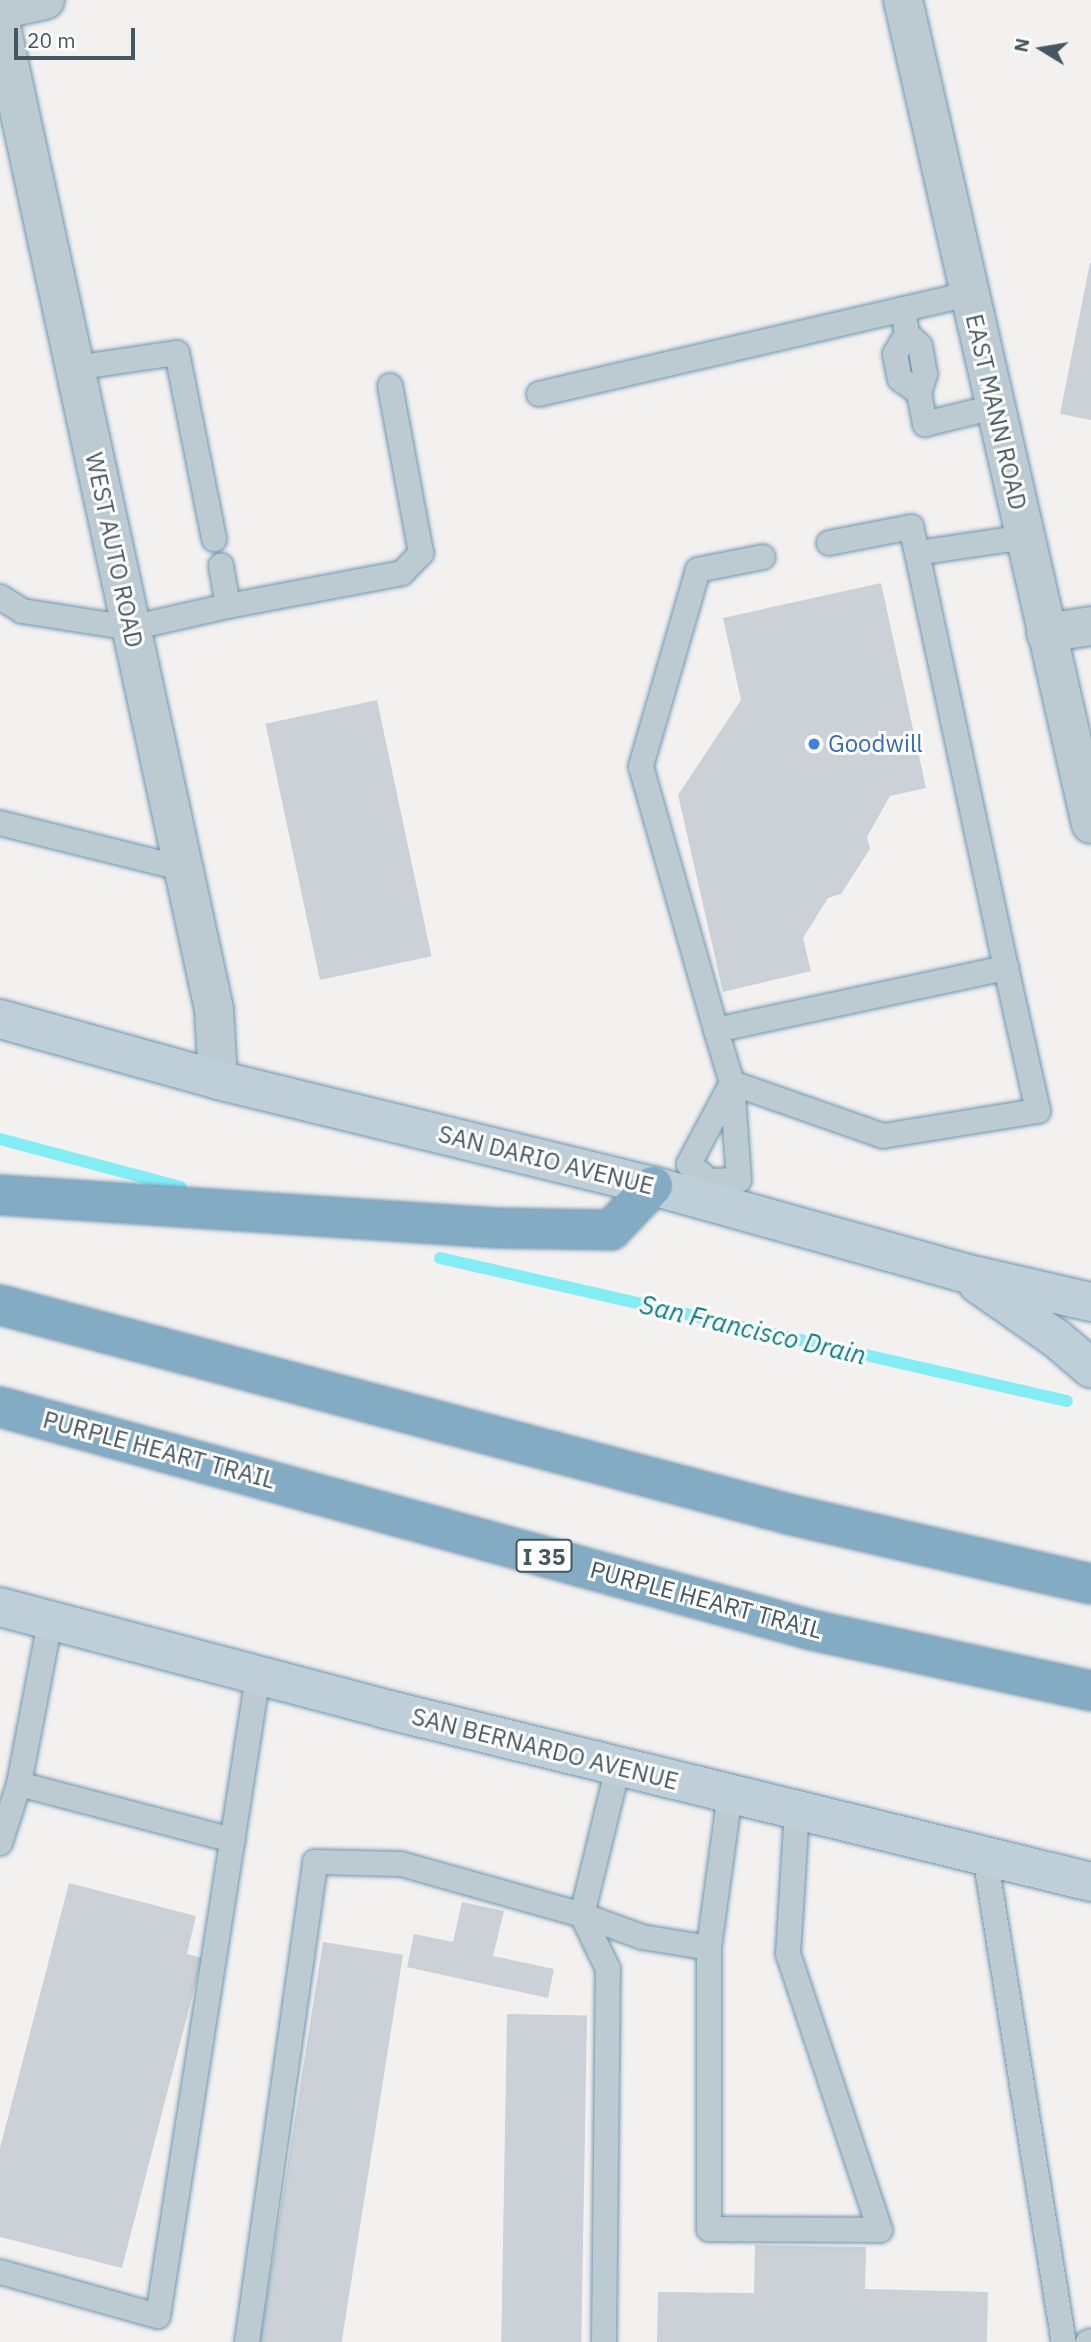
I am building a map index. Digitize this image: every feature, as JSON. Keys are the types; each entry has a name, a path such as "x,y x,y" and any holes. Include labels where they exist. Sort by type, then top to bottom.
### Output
{"highway":[{"path":"0,1195 497,1228 611,1230 653,1186"},
{"path":"0,1305 788,1514 1091,1584"},
{"name":"PURPLE HEART TRAIL","path":"0,1407 812,1630 1091,1691"}],"main road":[{"name":"SAN DARIO AVENUE","path":"0,1020 218,1080 653,1186 706,1191 960,1272 1091,1302"},
{"path":"960,1272 1056,1339 1091,1368"},
{"name":"SAN BERNARDO AVENUE","path":"0,1607 618,1767 1091,1882"},
{"path":"1003,1861 1091,1857"}],"street":[{"path":"0,10 45,0"},
{"name":"EAST MANN ROAD","path":"903,0 994,407 1089,809"},
{"name":"WEST AUTO ROAD","path":"0,22 214,1009 218,1080"},
{"path":"1046,633 1091,626"}],"lane":[{"path":"539,394 970,294"},
{"path":"903,309 907,334 895,354 900,379 919,393 925,424 994,407"},
{"path":"75,368 177,352 214,539"},
{"path":"0,597 22,611 131,628 402,573 421,553 390,386"},
{"path":"732,1083 883,1136 1038,1111 911,527 829,543"},
{"path":"917,553 1025,537"},
{"path":"732,1083 689,1164 706,1191 739,1180 732,1083 641,766 698,570 763,557"},
{"path":"221,566 229,606"},
{"path":"0,823 184,869"},
{"path":"716,1030 1006,968"},
{"path":"0,1843 19,1784 50,1620"},
{"path":"0,2272 158,2316 258,1675"},
{"path":"604,2342 608,1969 582,1915 618,1767"},
{"path":"19,1784 233,1840"},
{"path":"730,1794 709,1948 709,2229 880,2230 788,1954 797,1811"},
{"path":"1003,1861 1064,2342"},
{"path":"247,2342 315,1862 401,1864 582,1915 642,1937 709,1948"}],"building":[{"path":"1091,263 1091,420 1060,414"},
{"name":"Goodwill","path":"881,583 926,788 890,796 867,837 870,849 841,894 828,898 803,938 811,971 723,992 678,795 741,700 723,618"},
{"path":"377,700 431,956 320,980 265,724"},
{"path":"69,1883 196,1916 187,1954 202,1958 122,2268 0,2237 0,2148"},
{"path":"462,1902 504,1911 493,1956 554,1969 548,1998 407,1967 414,1934 453,1942"},
{"path":"323,1942 403,1955 342,2342 260,2342"},
{"path":"507,2014 587,2015 581,2342 501,2342"},
{"path":"755,2245 866,2247 865,2289 988,2292 987,2342 657,2342 658,2292 754,2293"}],"waterway":[{"name":"San Francisco Drain","path":"0,1139 181,1187"},
{"name":"San Francisco Drain","path":"440,1258 1067,1401"}],"place":[{"name":"Goodwill","path":"814,744"}]}
